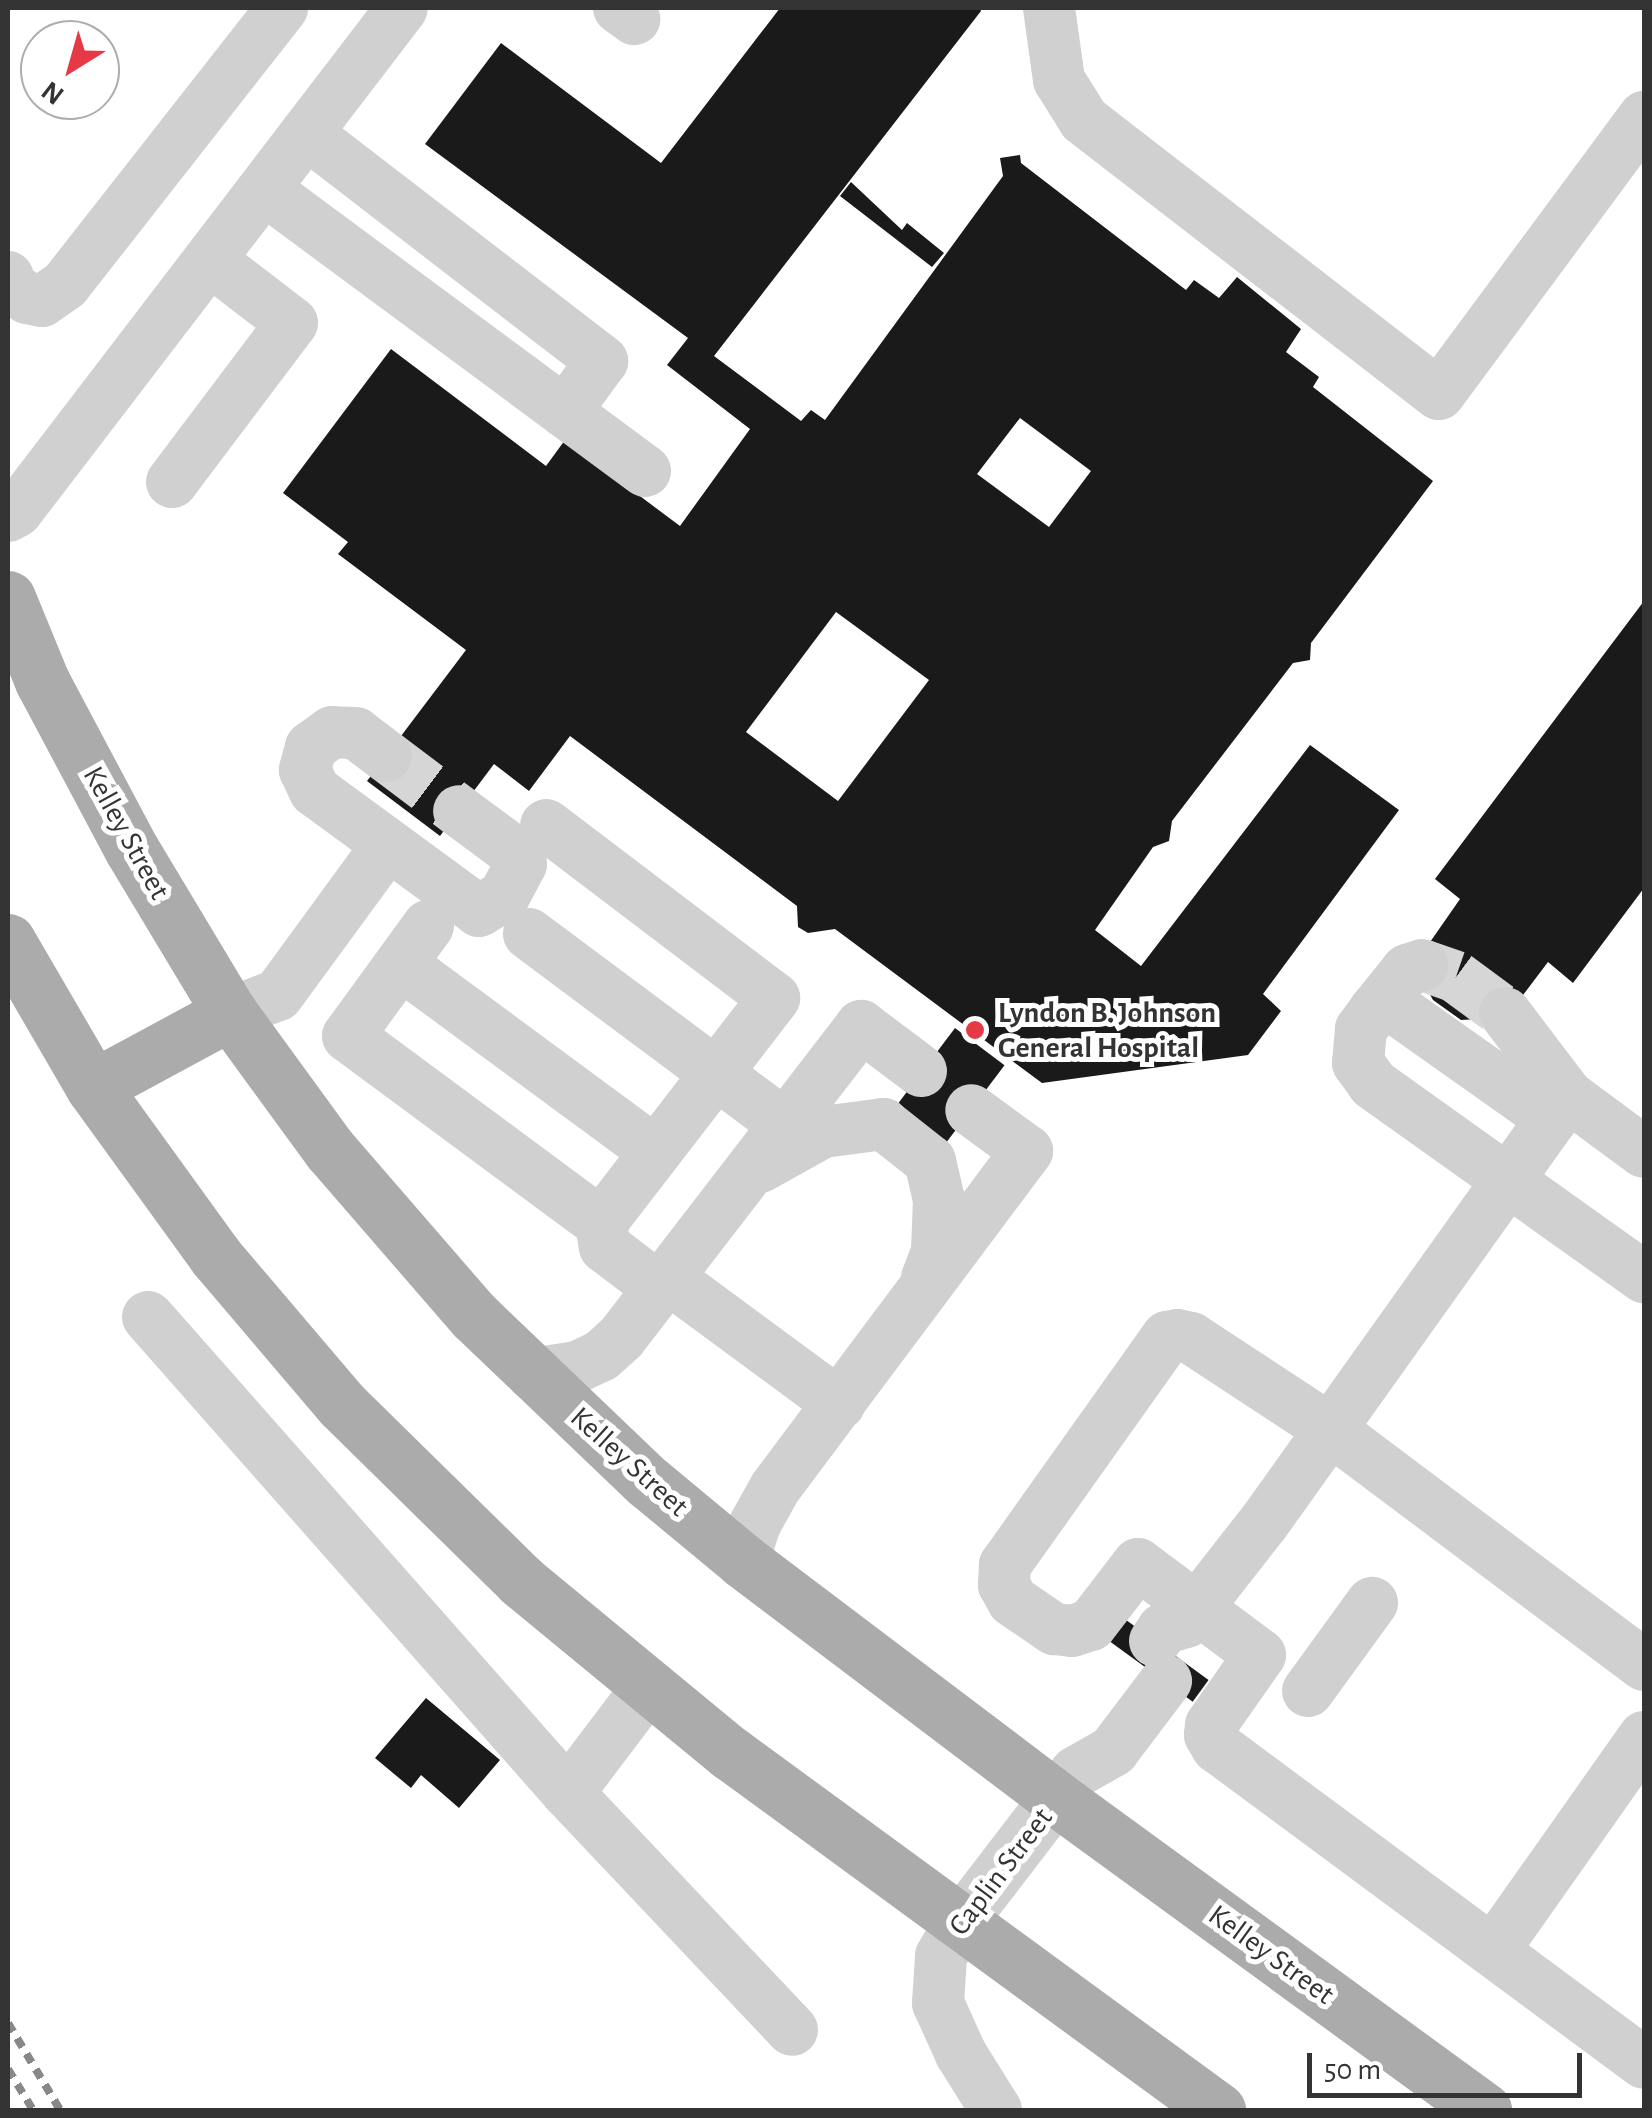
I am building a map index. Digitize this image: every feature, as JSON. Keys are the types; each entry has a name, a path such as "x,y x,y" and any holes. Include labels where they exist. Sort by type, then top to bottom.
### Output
{"main road":[{"name":"Kelley Street","path":"8,598 42,681 114,816 230,1014 330,1150 532,1374 648,1482 743,1561 1066,1785 1484,2110"},
{"path":"8,941 93,1087 216,1257 342,1405 521,1581 730,1752 1218,2110"},
{"path":"93,1087 230,1014"}],"street":[{"path":"8,277 10,286 27,298 42,301 66,285 282,8"},
{"path":"8,516 17,511 402,8"},
{"path":"1049,8 1059,80 1070,104 1084,120 1438,394 1644,117"},
{"path":"306,133 602,361 565,412"},
{"path":"264,189 645,471"},
{"path":"172,482 292,323 210,260"},
{"path":"386,756 356,733 332,732 311,747 305,770 315,791 480,911 504,896 520,864 513,851 459,811"},
{"path":"546,825 774,998 602,1223 605,1247 663,1282 839,1404"},
{"path":"230,1014 278,995 387,846"},
{"path":"529,934 784,1124"},
{"path":"602,1223 348,1036 415,946 656,1152"},
{"path":"1422,966 1406,970 1362,1029 1356,1049 1358,1063 1374,1084 1644,1278"},
{"path":"1376,1010 1391,1005 1560,1108 1644,1152"},
{"path":"1505,1013 1560,1108"},
{"path":"532,1374 577,1367 601,1356 621,1338 861,1026 921,1071"},
{"name":"Caplin Street","path":"996,2110 961,2054 938,2003 941,1956 961,1922 1066,1785 1087,1732 1171,1646 1560,1108"},
{"path":"743,1561 755,1524 775,1488 1027,1151 971,1110"},
{"path":"737,1183 776,1156 823,1132 883,1124 930,1160 939,1200 937,1252 916,1302"},
{"path":"148,1317 568,1793 792,2030"},
{"path":"1644,1665 1328,1428 1190,1338 1167,1338 1004,1565 1004,1585 1013,1602 1054,1630 1072,1631 1090,1625 1138,1564 1171,1646 1260,1656 1211,1725 1210,1734 1217,1748 1644,2063"},
{"path":"1308,1692 1372,1603"},
{"path":"568,1793 648,1686"},
{"path":"1493,1951 1644,1737"}],"building":[{"path":"780,8 980,8 714,356 801,421 811,410 825,420 1003,176 1000,158 1020,155 1021,163 1186,290 1194,280 1219,298 1237,277 1301,329 1286,352 1319,377 1313,387 1433,481 1311,643 1310,660 1293,663 1172,821 1169,841 1153,847 1095,930 1141,966 1310,745 1399,810 1263,994 1281,1011 1248,1055 1042,1083 835,929 808,933 798,927 797,906 570,736 529,791 494,764 440,836 367,781 466,650 338,554 348,542 283,493 391,349 546,466 565,440 680,526 750,429 667,365 688,338 425,144 501,43 661,163","holes":["1020,418 1091,471 1049,527 977,474","836,612 929,680 838,801 746,732"]},
{"path":"851,182 902,230 907,223 944,253 932,267 840,196"},
{"path":"1644,601 1644,888 1573,983 1548,962 1514,1007 1498,1018 1461,1020 1433,1000 1424,984 1428,945 1460,899 1435,879"},
{"path":"955,1028 1005,1065 934,1160 884,1122"},
{"path":"1122,1617 1209,1680 1193,1702 1106,1639"},
{"path":"426,1698 500,1760 459,1808 421,1775 411,1788 375,1758"}],"tunnel":[{"path":"386,756 459,811"},
{"path":"1422,965 1456,977 1505,1013"}],"railway":[{"path":"8,2023 60,2110"},
{"path":"8,2069 33,2110"}],"place":[{"name":"Lyndon B. Johnson General Hospital","path":"975,1030"}]}
